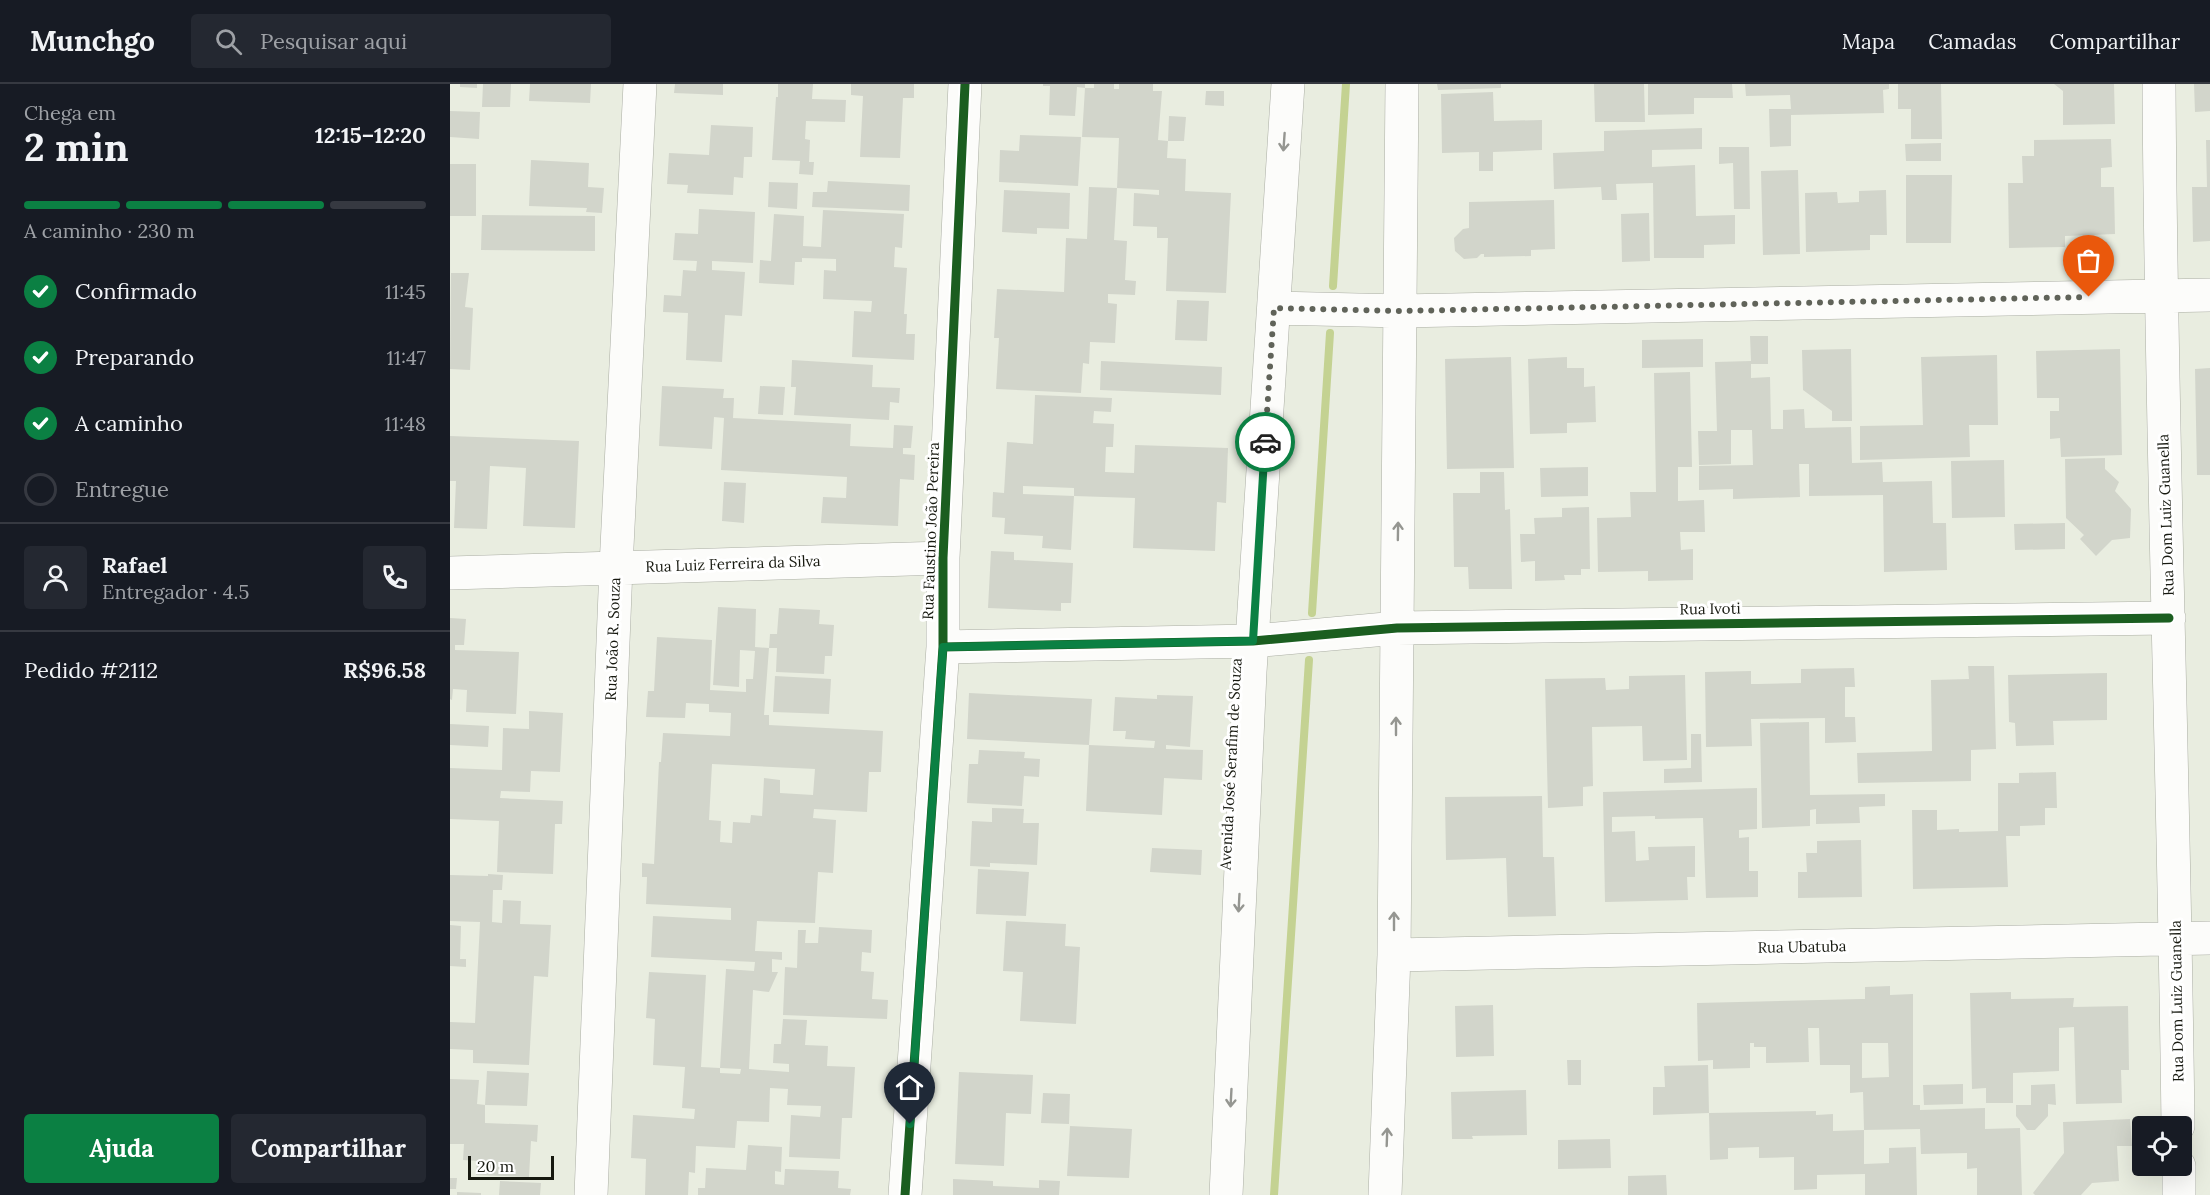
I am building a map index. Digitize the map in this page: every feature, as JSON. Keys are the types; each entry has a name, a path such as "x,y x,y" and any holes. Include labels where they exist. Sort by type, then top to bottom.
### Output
{"street":[{"name":"Rua João R. Souza","path":"591,1195 616,567 640,84"},
{"name":"Rua Faustino João Pereira","path":"905,1195 943,647 943,558 965,84"},
{"name":"Avenida José Serafim de Souza","path":"1226,1195 1253,641 1287,84"},
{"path":"1385,1195 1394,955 1402,84"},
{"name":"Rua Dom Luiz Guanella","path":"2158,84 2160,296 2169,618 2178,1116"},
{"path":"1274,308 1401,311 2210,295"},
{"name":"Rua Luiz Ferreira da Silva","path":"450,573 943,558"},
{"name":"Rua Ivoti","path":"1253,641 1397,628 2169,618"},
{"path":"943,647 1253,641"},
{"name":"Rua Ubatuba","path":"1394,955 2210,938"},
{"path":"2179,1176 2179,1195"}],"building":[{"path":"460,84 477,84 477,88 460,87"},
{"path":"483,84 511,84 510,107 482,107"},
{"path":"530,84 591,84 590,103 529,101"},
{"path":"675,84 723,84 723,95 674,93"},
{"path":"778,84 813,84 812,99 846,100 845,122 806,121 805,139 810,140 809,162 814,162 813,175 799,174 800,161 772,160"},
{"path":"851,84 914,84 914,98 903,98 900,158 860,157 863,96 851,95"},
{"path":"1043,84 1085,84 1085,88 1077,87 1075,116 1049,115 1050,86 1043,86"},
{"path":"1094,84 1114,84 1114,89 1119,89 1119,84 1153,84 1153,91 1162,91 1158,140 1168,141 1167,158 1186,159 1185,191 1231,193 1226,293 1166,291 1168,238 1157,238 1157,227 1133,226 1134,193 1159,195 1159,190 1117,188 1119,138 1082,137 1085,88 1094,88"},
{"path":"1437,84 1501,84 1501,88 1438,90"},
{"path":"1594,84 1644,84 1645,122 1595,122"},
{"path":"1648,84 1732,84 1733,98 1694,98 1694,114 1648,115"},
{"path":"1745,84 1889,84 1889,89 1883,90 1884,113 1791,115 1791,146 1770,147 1769,109 1791,109 1790,95 1746,96"},
{"path":"1898,84 1941,84 1942,139 1911,139 1911,109 1898,109"},
{"path":"2054,84 2114,84 2115,124 2063,125 2063,91"},
{"path":"2194,84 2210,84 2210,111 2195,112"},
{"path":"1206,91 1224,91 1224,106 1205,105"},
{"path":"1493,92 1494,121 1542,120 1542,150 1493,152 1493,171 1479,171 1479,152 1442,153 1441,94"},
{"path":"450,111 480,112 479,139 450,137"},
{"path":"1169,116 1186,117 1184,141 1168,141"},
{"path":"711,125 753,127 752,157 744,157 743,178 734,177 733,195 687,193 688,185 667,184 669,153 709,155"},
{"path":"1702,128 1702,149 1652,150 1652,167 1695,165 1696,216 1735,215 1735,244 1704,245 1704,258 1654,258 1653,183 1616,184 1617,200 1602,200 1601,187 1554,189 1553,153 1604,151 1604,131"},
{"path":"1020,135 1081,137 1078,186 999,182 1000,150 1019,151"},
{"path":"2111,139 2112,167 2101,168 2101,187 2114,187 2115,234 2065,236 2065,247 2009,248 2008,183 2023,183 2022,156 2034,156 2034,140"},
{"path":"2206,140 2210,140 2210,241 2193,242 2192,187 2207,187"},
{"path":"1941,143 1941,161 1906,161 1905,144"},
{"path":"1719,147 1749,147 1750,209 1734,209 1733,163 1719,164"},
{"path":"531,160 589,163 588,187 604,188 602,213 586,212 587,208 529,206"},
{"path":"450,164 476,164 476,216 450,216"},
{"path":"1798,170 1800,254 1763,255 1761,171"},
{"path":"1906,175 1952,175 1951,243 1906,243"},
{"path":"828,181 910,185 909,211 812,207 813,192 827,192"},
{"path":"769,182 798,183 797,209 768,207"},
{"path":"1089,187 1117,188 1114,240 1127,241 1125,280 1136,281 1135,295 1108,294 1108,303 1117,304 1115,343 1090,342 1089,364 1083,363 1081,393 996,389 999,338 994,338 997,289 1064,292 1066,238 1087,239"},
{"path":"1004,190 1070,193 1069,229 1037,228 1037,234 1002,232"},
{"path":"1886,190 1887,235 1870,235 1870,250 1806,252 1805,193 1837,192 1838,203 1859,202 1859,191"},
{"path":"1554,200 1555,249 1531,250 1531,256 1484,257 1484,254 1481,254 1477,258 1464,259 1455,251 1454,238 1463,229 1469,228 1469,202"},
{"path":"699,209 755,212 753,263 712,261 712,270 745,272 742,316 725,315 722,362 686,360 688,313 663,312 664,295 681,296 683,270 696,271 697,261 673,260 675,233 698,234"},
{"path":"823,210 904,214 902,248 895,247 894,267 907,268 904,314 907,314 906,334 915,334 914,360 852,357 854,311 871,312 872,301 823,299 824,270 836,271 836,259 802,258 802,262 795,262 794,285 759,283 760,260 771,261 774,214 804,216 803,246 821,247"},
{"path":"1649,213 1650,261 1622,262 1621,214"},
{"path":"482,215 595,216 595,251 481,250"},
{"path":"451,273 469,273 465,307 473,308 470,370 450,369"},
{"path":"1177,300 1209,301 1207,341 1175,340"},
{"path":"1750,336 1768,336 1768,364 1751,364 1751,378 1770,377 1771,429 1783,429 1783,410 1804,409 1805,428 1851,427 1852,463 1882,462 1883,482 1932,481 1933,523 1946,523 1947,570 1884,572 1883,495 1809,496 1809,464 1799,464 1800,497 1733,499 1733,489 1699,490 1699,466 1753,465 1752,430 1731,430 1731,464 1699,465 1698,431 1717,431 1715,362 1751,361"},
{"path":"1703,339 1703,367 1642,368 1642,340"},
{"path":"1851,349 1852,421 1832,421 1832,411 1803,390 1802,350"},
{"path":"2120,349 2122,455 2061,457 2060,438 2050,439 2050,411 2059,411 2059,398 2037,398 2036,351"},
{"path":"1997,355 1998,425 1969,425 1970,457 1860,460 1860,426 1923,425 1921,357"},
{"path":"1511,357 1514,468 1447,469 1445,359"},
{"path":"1567,357 1567,368 1584,368 1584,387 1595,386 1596,422 1567,423 1567,433 1530,434 1528,359"},
{"path":"792,360 873,365 872,387 900,388 899,403 890,402 889,420 794,415 796,387 791,387"},
{"path":"1101,361 1222,367 1221,395 1100,390"},
{"path":"2210,368 2210,475 2197,475 2195,369"},
{"path":"1690,372 1692,467 1678,467 1678,501 1704,500 1705,532 1680,532 1681,550 1693,549 1693,580 1648,581 1648,571 1598,572 1597,518 1631,517 1630,492 1656,492 1654,373"},
{"path":"662,386 724,389 723,398 734,398 733,418 851,424 850,446 893,448 894,425 913,426 911,448 903,448 903,454 915,455 914,480 900,479 898,526 821,523 823,497 846,498 847,477 721,470 724,418 714,417 712,449 659,446"},
{"path":"760,386 785,387 783,415 758,414"},
{"path":"1035,395 1112,398 1111,412 1094,411 1093,423 1114,424 1113,447 1106,447 1105,472 1134,473 1135,445 1228,448 1226,503 1217,502 1215,551 1133,548 1135,498 1074,496 1071,550 1042,548 1043,536 1004,534 1005,518 992,517 993,492 1004,493 1007,442 1033,444","holes":["1023,486 1074,488 1074,496 1023,494"]},
{"path":"450,436 579,441 575,528 523,526 526,468 490,466 487,529 454,528 456,481 450,481"},
{"path":"2105,458 2105,469 2119,482 2115,491 2131,509 2130,538 2112,540 2096,556 2080,539 2084,535 2066,518 2065,459"},
{"path":"2004,460 2005,517 1952,518 1951,461"},
{"path":"1588,467 1588,496 1541,497 1540,468"},
{"path":"1480,472 1504,472 1505,510 1510,509 1512,589 1469,589 1468,567 1454,567 1453,493 1480,493"},
{"path":"724,482 746,483 744,523 722,521"},
{"path":"1589,507 1590,569 1581,569 1581,575 1564,575 1565,580 1535,581 1535,561 1521,562 1520,534 1535,534 1534,518 1562,517 1562,508"},
{"path":"2065,523 2065,549 2015,550 2014,524"},
{"path":"991,551 1014,552 1014,560 1073,563 1071,603 1061,603 1061,611 988,608"},
{"path":"718,607 756,609 755,647 769,648 764,715 769,715 769,725 883,731 881,772 869,772 867,812 814,809 813,818 836,820 833,873 818,872 815,923 757,921 755,951 782,952 782,960 772,959 772,972 778,972 769,992 753,990 749,1069 789,1072 789,1064 773,1063 774,1044 781,1044 783,1019 807,1020 805,1045 828,1046 827,1066 855,1067 852,1118 842,1118 840,1159 789,1157 791,1115 820,1117 821,1106 787,1105 788,1089 770,1088 769,1122 737,1121 735,1148 696,1146 695,1173 689,1172 688,1195 645,1195 646,1159 631,1158 633,1115 694,1119 695,1109 682,1108 685,1067 653,1065 655,1019 646,1018 649,972 706,975 701,1067 720,1068 726,969 754,971 755,962 651,957 653,916 731,920 731,908 646,904 647,877 642,877 642,863 654,864 659,762 661,762 663,733 730,736 731,713 709,712 709,704 686,703 685,718 646,717 648,691 654,691 657,637 712,640 710,690 746,692 746,679 753,679 755,651 740,650 739,687 713,685","holes":["712,764 815,769 813,795 780,793 780,780 764,778 762,816 751,815 750,823 733,822 732,843 720,842 721,821 709,820","720,1068 741,1069 740,1074 720,1073"]},
{"path":"779,608 820,610 819,624 834,625 832,656 825,656 824,674 776,672 777,648 769,648 770,634 777,634"},
{"path":"450,618 466,619 464,645 455,645 455,650 519,652 516,714 466,712 467,690 453,689 452,700 450,699"},
{"path":"1968,666 1994,666 1996,749 1971,750 1971,781 1858,783 1857,753 1932,751 1931,680 1969,679"},
{"path":"1854,668 1855,687 1845,687 1845,717 1855,717 1856,742 1825,743 1825,718 1751,719 1752,746 1706,747 1705,672 1751,671 1751,684 1801,683 1801,669"},
{"path":"2107,673 2107,720 2053,721 2054,745 2016,746 2015,723 2009,722 2008,675"},
{"path":"1685,675 1687,760 1643,761 1642,726 1592,727 1593,786 1583,787 1583,806 1548,808 1545,679 1605,678 1606,690 1629,689 1629,676"},
{"path":"775,676 831,679 829,714 773,712"},
{"path":"969,693 1092,699 1089,745 967,739"},
{"path":"1157,695 1193,696 1190,747 1166,745 1166,749 1203,750 1202,780 1164,778 1162,815 1086,811 1089,745 1154,748 1155,741 1125,739 1126,731 1113,731 1115,697 1157,699"},
{"path":"529,711 563,713 560,772 531,771 530,792 501,791 500,798 563,801 562,824 555,824 553,874 497,872 499,821 450,819 450,768 502,770 503,728 529,729"},
{"path":"1809,722 1810,795 1885,794 1885,806 1859,807 1860,823 1816,824 1816,809 1810,810 1810,826 1762,828 1760,723"},
{"path":"450,724 489,726 488,747 450,745"},
{"path":"1691,734 1701,734 1702,782 1664,783 1664,769 1691,768"},
{"path":"979,750 1025,752 1024,758 1040,759 1039,777 1024,776 1022,806 967,803 969,764 978,764"},
{"path":"2056,772 2057,808 2045,808 2045,825 2020,826 2020,836 2006,836 2008,887 1913,889 1912,810 1937,810 1937,830 1998,831 1998,783 2019,783 2019,773"},
{"path":"1757,788 1757,829 1739,830 1739,838 1749,837 1749,871 1758,871 1758,897 1706,898 1703,818 1612,817 1612,832 1635,831 1636,861 1649,860 1648,847 1695,846 1695,877 1687,877 1688,900 1605,902 1603,792"},
{"path":"1542,796 1543,857 1554,857 1556,916 1508,917 1506,858 1446,860 1445,797"},
{"path":"992,808 1024,809 1023,823 1039,823 1037,865 990,863 990,867 970,866 972,821 992,822"},
{"path":"1861,840 1862,897 1798,898 1798,872 1807,872 1806,853 1817,853 1817,841"},
{"path":"1152,848 1202,850 1201,875 1150,872"},
{"path":"978,869 1029,872 1026,916 976,914"},
{"path":"488,874 503,875 502,890 493,890 492,922 502,923 503,900 521,901 520,924 551,925 548,977 534,976 529,1065 473,1063 473,1050 450,1049 450,1022 475,1023 480,922 450,921 450,875 488,876"},
{"path":"1006,921 1066,924 1065,946 1080,947 1076,1024 1020,1021 1023,972 1003,971"},
{"path":"450,925 461,926 460,959 466,959 466,967 450,966"},
{"path":"819,927 872,930 871,953 862,952 861,971 874,972 872,999 888,1000 887,1019 783,1015 785,967 797,968 798,930 806,930 805,943 818,943"},
{"path":"1890,986 1890,995 1913,994 1913,1105 1920,1105 1920,1110 1985,1108 1985,1129 2020,1128 2022,1195 1977,1195 1977,1168 1967,1169 1967,1153 1921,1154 1920,1129 1864,1130 1863,1092 1850,1093 1850,1065 1820,1065 1819,1028 1808,1028 1809,1062 1766,1063 1766,1047 1754,1047 1754,1043 1750,1043 1750,1068 1713,1069 1713,1060 1698,1061 1697,1003 1865,999 1865,987","holes":["1862,1043 1888,1043 1889,1077 1862,1078"]},
{"path":"2011,992 2011,999 2074,998 2073,1007 2128,1006 2129,1070 2121,1070 2122,1103 2076,1104 2074,1027 2059,1028 2059,1071 2013,1073 2013,1103 1986,1103 1986,1088 1972,1089 1970,993"},
{"path":"1493,1005 1494,1056 1456,1057 1455,1006"},
{"path":"1567,1060 1581,1060 1581,1085 1568,1085"},
{"path":"1708,1065 1709,1113 1653,1115 1653,1087 1665,1087 1664,1066"},
{"path":"487,1071 529,1073 527,1106 485,1105"},
{"path":"959,1072 1033,1075 1031,1114 1006,1113 1004,1166 955,1164"},
{"path":"450,1079 479,1080 477,1104 485,1105 485,1123 538,1125 537,1142 531,1141 529,1177 476,1175 477,1161 463,1160 464,1144 450,1144"},
{"path":"1963,1084 1963,1104 1924,1105 1923,1085"},
{"path":"2055,1084 2056,1105 2048,1104 2048,1116 2035,1130 2027,1130 2016,1116 2016,1105 2031,1105 2031,1085"},
{"path":"1526,1090 1527,1135 1472,1136 1473,1139 1452,1139 1451,1092"},
{"path":"1043,1093 1070,1094 1069,1124 1041,1123"},
{"path":"1816,1111 1816,1115 1833,1114 1833,1131 1864,1130 1864,1164 1889,1163 1889,1148 1916,1147 1917,1195 1865,1195 1865,1174 1817,1175 1817,1189 1794,1190 1794,1157 1759,1158 1759,1147 1728,1148 1728,1159 1710,1160 1709,1113"},
{"path":"2130,1119 2132,1146 2117,1146 2119,1181 2092,1183 2081,1195 2035,1195 2033,1193 2064,1153 2063,1122"},
{"path":"1070,1126 1132,1129 1129,1178 1067,1176"},
{"path":"1610,1139 1611,1168 1558,1169 1558,1140"},
{"path":"748,1145 782,1147 781,1172 775,1171 775,1184 784,1185 785,1169 839,1171 838,1188 851,1189 850,1195 698,1195 698,1188 705,1188 706,1168 746,1170"},
{"path":"1666,1175 1667,1195 1628,1195 1628,1176"},
{"path":"450,1178 457,1178 456,1189 450,1189"},
{"path":"953,1179 993,1181 993,1186 1039,1188 1039,1180 1060,1181 1059,1195 953,1195"},
{"path":"500,1181 541,1183 540,1195 499,1195"},
{"path":"457,1192 481,1193 481,1195 457,1195"}],"waterway":[{"path":"1333,286 1346,84"},
{"path":"1312,613 1330,333"},
{"path":"1274,1195 1309,660"}],"cycle path":[{"path":"905,1195 943,647 943,558 965,84"},
{"path":"943,647 1253,641 1397,628 2169,618"}],"way so far":[{"path":"1265,442 1274,308 1401,311 2089,297"}],"route":[{"path":"910,1124 943,647 1253,641 1265,442"}]}
